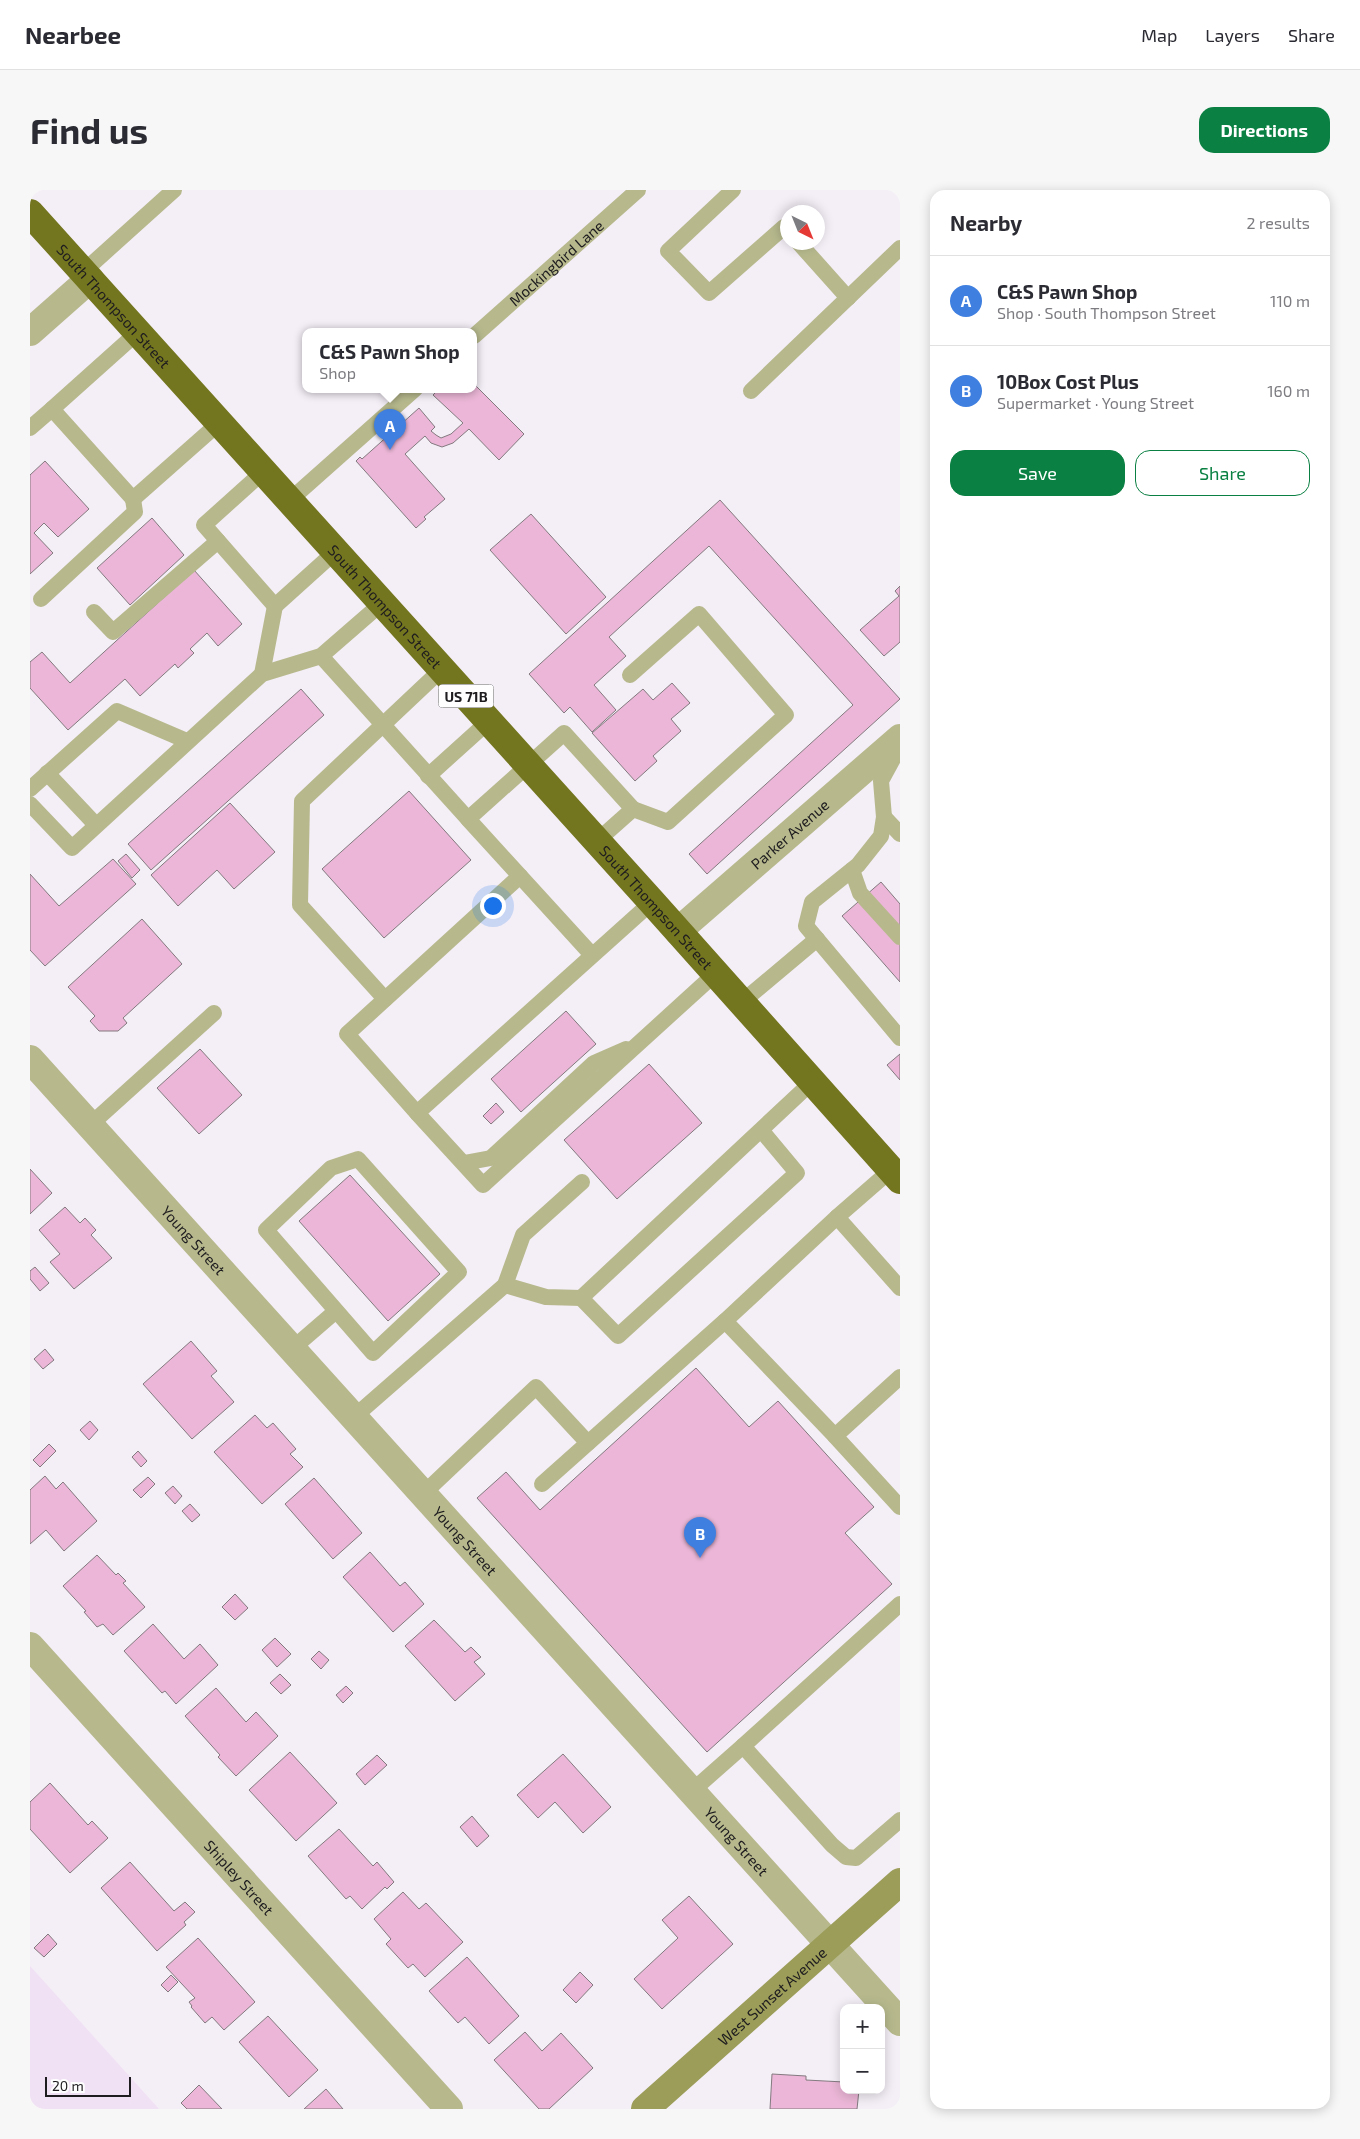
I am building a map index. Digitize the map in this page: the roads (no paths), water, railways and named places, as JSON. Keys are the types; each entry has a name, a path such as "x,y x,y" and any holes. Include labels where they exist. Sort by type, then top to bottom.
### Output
{"highway":[{"name":"South Thompson Street","path":"30,213 896,1175"}],"street":[{"path":"30,332 87,275"},
{"name":"Parker Avenue","path":"678,931 900,738"},
{"name":"Young Street","path":"30,1059 831,1944 896,2009"},
{"name":"Shipley Street","path":"30,1646 449,2109"},
{"name":"West Sunset Avenue","path":"645,2109 900,1882"}],"lane":[{"path":"87,275 174,190"},
{"name":"Mockingbird Lane","path":"477,333 638,190"},
{"path":"733,190 668,250 709,293 780,230"},
{"path":"751,391 900,248"},
{"path":"805,250 848,298"},
{"path":"30,428 138,332"},
{"path":"290,500 410,393"},
{"path":"40,599 135,512 133,499 52,409"},
{"path":"133,499 219,423"},
{"path":"264,472 204,526 275,606"},
{"path":"94,612 113,632 218,541"},
{"path":"262,674 275,606 336,551"},
{"path":"30,804 72,848 262,674 321,656 382,603"},
{"path":"468,819 564,733 633,809 668,822 786,715 699,614 630,675"},
{"path":"321,656 592,955"},
{"path":"384,999 300,905 302,801 442,669"},
{"path":"30,789 117,711 187,741"},
{"path":"428,776 489,721"},
{"path":"900,746 881,781 884,817 881,836 852,870 812,902 806,926 900,1038"},
{"path":"47,773 96,825"},
{"path":"597,841 633,809"},
{"path":"884,817 900,834"},
{"path":"852,870 860,893 900,937"},
{"path":"520,876 347,1034 483,1185 716,973"},
{"path":"417,1113 652,902"},
{"path":"742,1002 817,939"},
{"path":"90,1125 214,1013"},
{"path":"464,1163 491,1158 594,1063 640,1043"},
{"path":"581,1298 762,1131 812,1082"},
{"path":"505,1285 546,1297 581,1298 618,1336 797,1173 762,1131"},
{"path":"358,1159 459,1272 373,1352 336,1311 266,1230 331,1168 358,1159"},
{"path":"542,1484 726,1321 837,1217 896,1175"},
{"path":"354,1417 505,1285 522,1235 582,1182"},
{"path":"837,1217 900,1288"},
{"path":"292,1349 336,1311"},
{"path":"726,1321 900,1508"},
{"path":"835,1436 900,1377"},
{"path":"423,1494 536,1387 588,1443"},
{"path":"692,1790 900,1604"},
{"path":"743,1746 832,1845 846,1857 856,1858 900,1820"}],"place":[{"name":"C&S Pawn Shop","path":"390,450"},
{"name":"10Box Cost Plus","path":"700,1558"}]}
